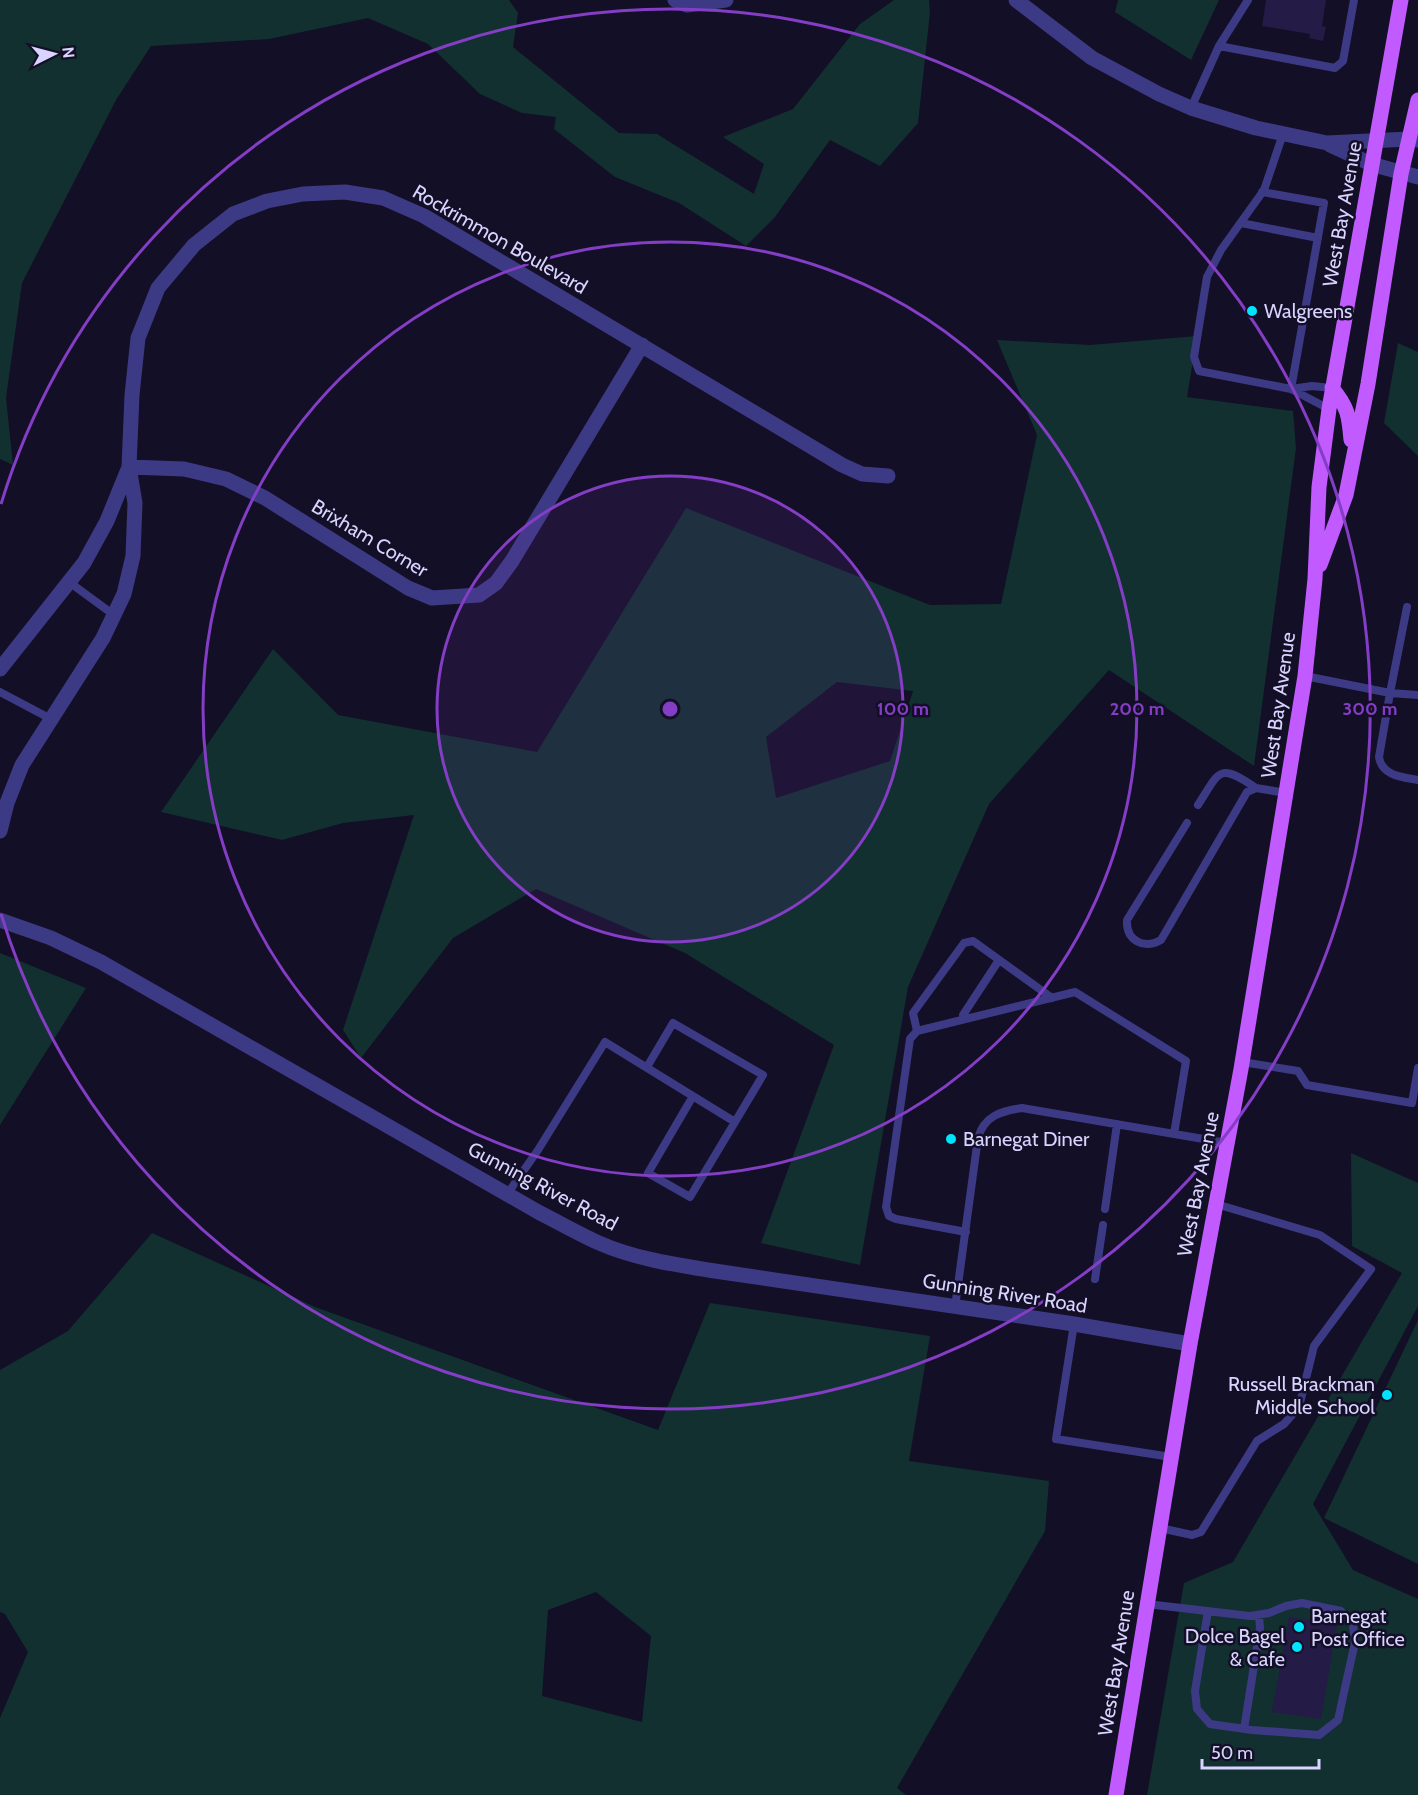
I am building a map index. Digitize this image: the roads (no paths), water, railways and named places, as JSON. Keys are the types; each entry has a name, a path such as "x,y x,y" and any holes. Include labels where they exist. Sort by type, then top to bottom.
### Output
{"main road":[{"name":"West Bay Avenue","path":"1116,1795 1190,1344 1242,1062 1305,676 1315,579 1319,487 1329,409 1400,1"},
{"name":"West Bay Avenue","path":"1315,579 1346,495 1368,384 1401,174 1413,140 1418,100"},
{"path":"1332,388 1344,403 1349,415 1353,461"}],"street":[{"path":"675,0 687,5 726,0"},
{"path":"1016,0 1092,58 1158,94 1191,108 1283,134 1327,143 1413,140"},
{"path":"1327,143 1371,164 1418,177"},
{"name":"Rockrimmon Boulevard","path":"0,831 5,794 103,638 124,594 133,556 135,503 129,467 132,395 138,338 158,288 194,245 233,214 267,201 303,194 345,192 383,198 424,216 842,465 862,474 888,476"},
{"name":"Brixham Corner","path":"129,467 184,469 226,479 265,498 408,588 432,598 479,595 496,583 512,561 642,345"},
{"name":"Rockrimmon Boulevard","path":"0,669 84,563 107,521 129,467"},
{"name":"Gunning River Road","path":"0,920 51,938 101,962 549,1217 600,1243 656,1261 1074,1324 1190,1344"}],"lane":[{"path":"1191,108 1219,46 1248,0"},
{"path":"1219,46 1335,68 1343,61 1353,0"},
{"path":"1283,134 1262,192 1221,250 1208,277 1194,357 1199,371 1291,389 1329,409"},
{"path":"1262,192 1324,203 1291,389"},
{"path":"1241,223 1317,238"},
{"path":"1291,389 1312,386 1332,388"},
{"path":"69,582 114,615"},
{"path":"1407,607 1379,757 1380,766 1385,770 1400,777 1418,780"},
{"path":"1305,676 1390,693 1418,695"},
{"path":"0,692 51,719"},
{"path":"1198,805 1216,776 1225,772 1234,773 1256,788 1286,793"},
{"path":"1187,823 1128,920 1127,929 1131,937 1144,945 1161,940 1242,798 1247,792 1256,788"},
{"path":"917,1031 913,1013 964,943 973,941 1052,998"},
{"path":"964,1019 963,1015 999,960"},
{"path":"966,1232 896,1219 889,1216 886,1207 910,1039 917,1031 1076,992 1186,1061 1174,1134"},
{"path":"647,1067 674,1023 763,1075 690,1197 648,1173 693,1096"},
{"path":"508,1193 538,1150 604,1042 735,1122"},
{"path":"1242,1062 1298,1071 1307,1085 1412,1103 1418,1068"},
{"path":"955,1307 978,1138 981,1128 992,1117 1005,1110 1022,1108 1227,1143"},
{"path":"1105,1209 1117,1124"},
{"path":"1160,1528 1192,1535 1201,1532 1257,1441 1284,1424 1299,1407 1314,1347 1371,1269 1320,1236 1216,1204"},
{"path":"1095,1279 1103,1225"},
{"path":"1074,1324 1056,1439 1171,1457"},
{"path":"1147,1604 1208,1611 1250,1616 1302,1603 1341,1611 1353,1625 1355,1642 1338,1720 1319,1735 1210,1724 1197,1709 1195,1690 1208,1611"},
{"path":"1244,1729 1260,1628 1259,1615"}],"place":[{"name":"Walgreens","path":"1252,311"},
{"name":"Barnegat Diner","path":"951,1139"},
{"name":"Russell Brackman Middle School","path":"1387,1395"},
{"name":"Barnegat Post Office","path":"1299,1627"},
{"name":"Dolce Bagel & Cafe","path":"1297,1647"}]}
